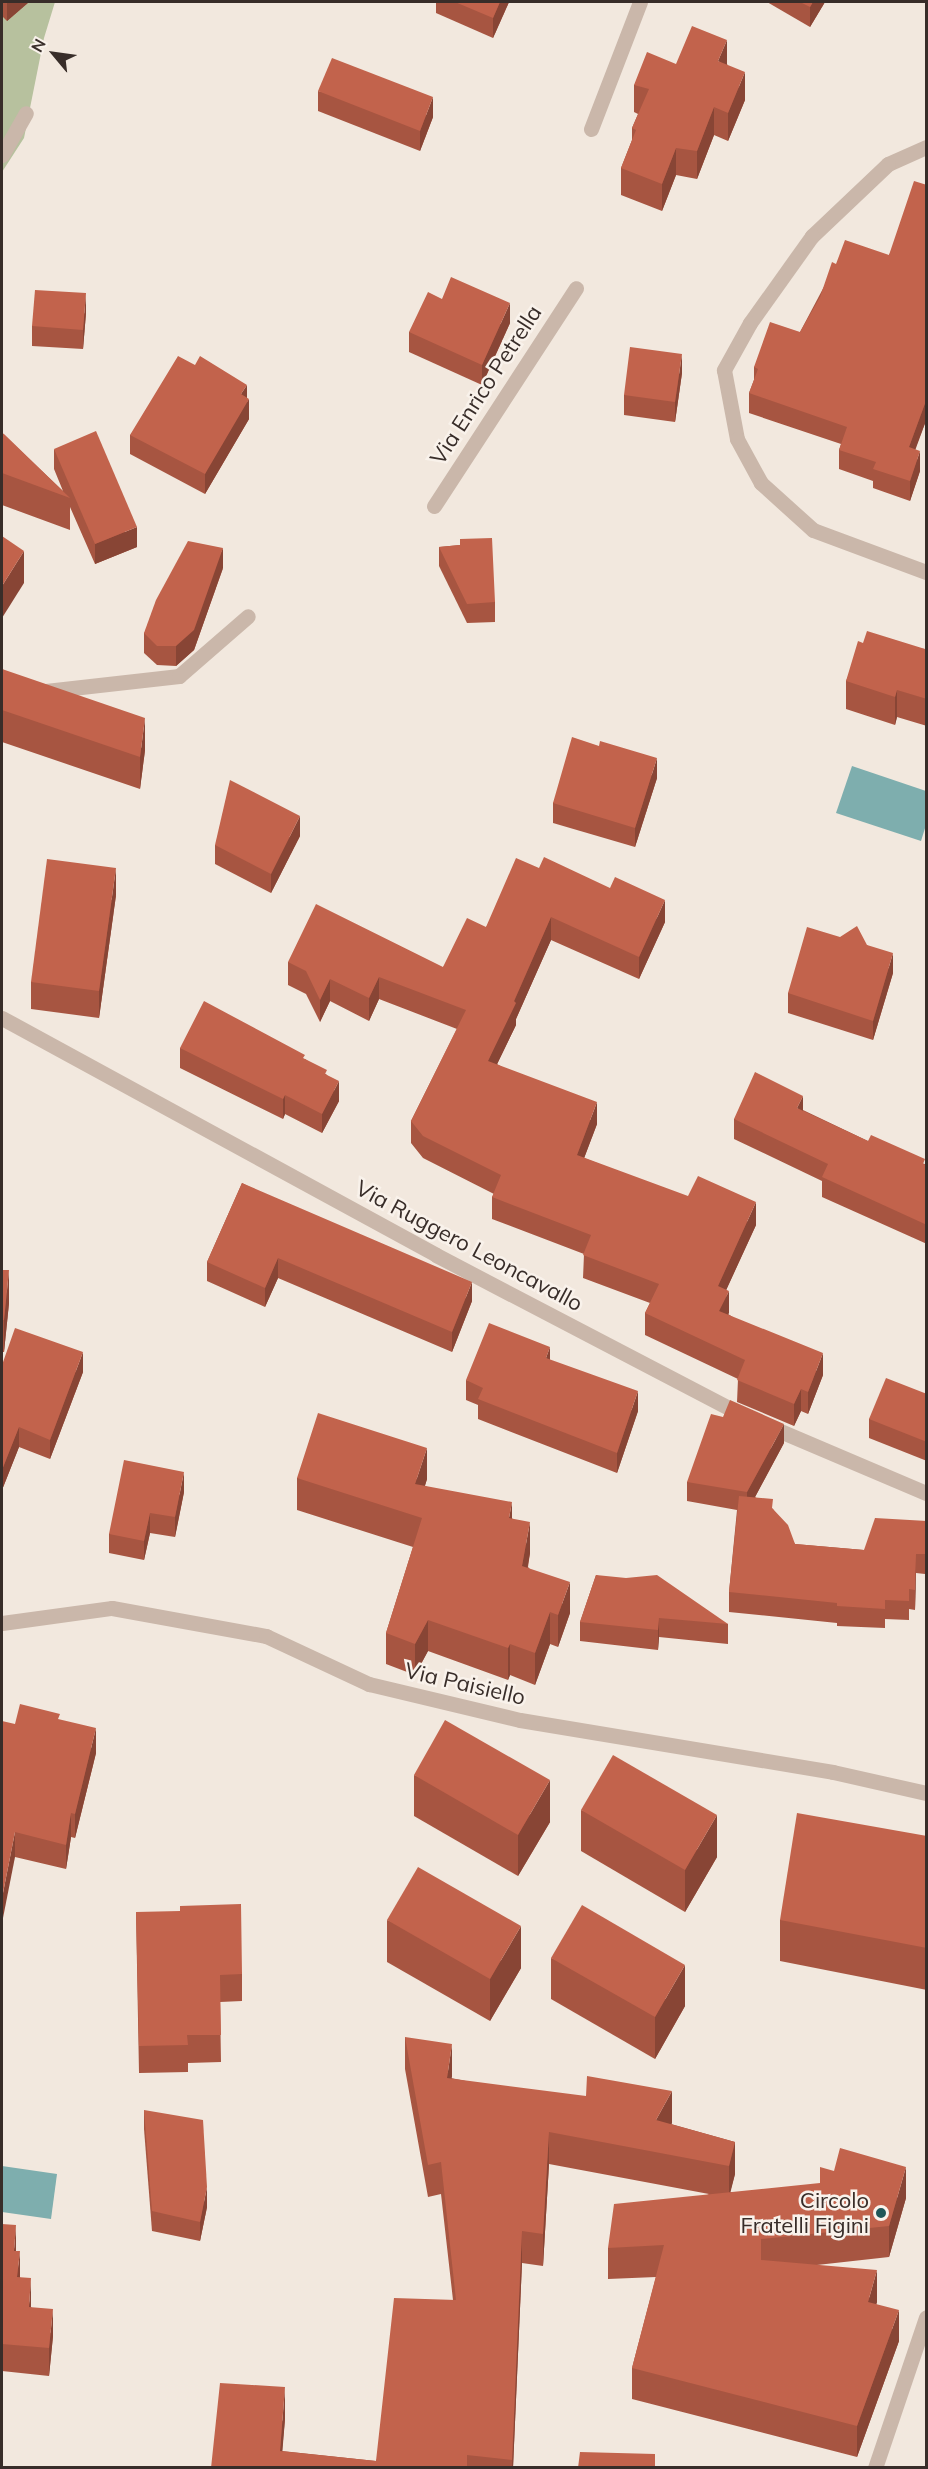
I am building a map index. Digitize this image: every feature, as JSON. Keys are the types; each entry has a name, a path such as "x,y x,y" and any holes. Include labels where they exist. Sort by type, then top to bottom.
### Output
{"street":[{"path":"591,129 640,2"},
{"path":"2,155 26,113"},
{"path":"927,147 888,164 812,236 750,323 724,370 737,439 761,483 813,530 927,572"},
{"name":"Via Enrico Petrella","path":"434,506 576,288"},
{"path":"2,685 28,693 179,676 248,616"},
{"name":"Via Ruggero Leoncavallo","path":"2,1018 436,1255 731,1410 927,1493"},
{"name":"Via Paisiello","path":"2,1623 112,1608 254,1633 266,1636 369,1684 520,1720 926,1790"},
{"path":"875,2468 927,2317"}],"green space":[{"path":"2,2 55,2 44,38 24,138 2,172"}],"water":[{"path":"852,766 926,791 926,825 921,841 836,813"},
{"path":"2,2166 57,2174 51,2219 2,2212"}],"building":[{"path":"455,2 500,2 493,18"},
{"path":"800,2 813,2 810,7"},
{"path":"692,26 727,40 718,61 745,72 728,113 714,107 697,151 676,148 662,184 621,168 636,130 632,128 649,89 634,85 647,52 676,64"},
{"path":"332,58 433,97 420,131 318,91"},
{"path":"914,181 927,185 927,398 909,447 920,451 910,481 873,469 876,462 839,450 847,427 749,393 758,369 754,367 770,322 800,332 820,297 832,262 836,264 845,240 889,255"},
{"path":"451,277 510,303 482,365 409,332 428,292 442,299"},
{"path":"35,290 86,293 83,330 32,326"},
{"path":"630,347 682,354 675,402 624,395"},
{"path":"178,356 195,365 200,356 247,385 241,394 249,399 205,474 130,435"},
{"path":"96,431 137,527 95,544 54,449"},
{"path":"2,433 4,434 70,498 2,473"},
{"path":"2,536 24,551 2,586"},
{"path":"492,538 495,602 467,604 439,547 460,545 460,539"},
{"path":"188,541 223,548 194,630 176,646 157,646 144,633 156,600"},
{"path":"867,631 925,649 927,645 927,699 897,690 895,697 846,681 858,641 863,643"},
{"path":"2,669 145,718 140,757 2,710"},
{"path":"572,737 599,746 600,741 657,758 635,828 553,803"},
{"path":"230,780 300,816 271,874 215,845"},
{"path":"544,857 610,888 615,877 665,900 639,957 551,917 514,1001 516,1003 488,1061 597,1102 577,1155 688,1196 698,1176 756,1202 718,1286 729,1291 719,1311 823,1353 808,1392 801,1389 794,1404 737,1380 745,1360 645,1313 659,1284 583,1255 591,1235 492,1197 501,1175 423,1136 411,1121 466,1010 379,977 369,998 330,979 320,1000 306,971 288,962 316,904 443,967 467,918 486,927 516,858 539,868"},
{"path":"47,859 116,868 99,991 31,982"},
{"path":"857,926 867,945 893,953 873,1021 788,993 807,927 840,937"},
{"path":"204,1001 305,1055 303,1058 327,1070 325,1074 339,1081 322,1114 285,1095 283,1099 180,1048"},
{"path":"755,1072 803,1096 797,1108 868,1141 871,1135 925,1159 923,1164 927,1165 927,1225 822,1177 828,1164 734,1119"},
{"path":"242,1183 472,1282 452,1332 278,1258 265,1288 207,1262"},
{"path":"2,1270 9,1270 4,1320 2,1320"},
{"path":"489,1323 550,1347 546,1358 638,1391 617,1453 478,1399 483,1388 466,1380"},
{"path":"15,1328 83,1352 50,1440 19,1427 2,1470 2,1365"},
{"path":"886,1378 927,1394 927,1442 869,1419"},
{"path":"730,1400 784,1424 747,1492 687,1482 711,1414 723,1417"},
{"path":"318,1413 427,1448 415,1484 512,1502 509,1518 530,1522 522,1566 570,1582 558,1615 550,1612 535,1653 510,1644 508,1648 428,1620 415,1644 386,1633 422,1518 297,1478"},
{"path":"124,1460 184,1472 175,1517 150,1513 144,1541 109,1534"},
{"path":"739,1496 773,1499 772,1508 788,1525 795,1544 864,1550 875,1518 927,1521 925,1554 916,1554 915,1590 909,1589 909,1601 885,1600 885,1609 837,1606 837,1603 729,1592"},
{"path":"596,1575 626,1578 657,1575 728,1624 659,1618 658,1630 580,1622"},
{"path":"20,1704 60,1714 58,1719 96,1728 75,1814 71,1813 66,1845 15,1832 2,1898 2,1721 15,1724"},
{"path":"445,1720 550,1780 518,1835 414,1775"},
{"path":"613,1755 717,1815 685,1870 581,1810"},
{"path":"797,1813 927,1836 927,1948 780,1920"},
{"path":"418,1867 521,1926 490,1979 387,1920"},
{"path":"241,1904 242,1974 220,1975 221,2035 187,2035 188,2045 139,2046 136,1912 180,1911 180,1906"},
{"path":"582,1905 685,1965 655,2017 551,1958"},
{"path":"405,2037 452,2044 447,2078 586,2096 587,2076 672,2091 656,2120 735,2142 729,2166 549,2132 543,2234 522,2231 512,2460 467,2455 467,2468 211,2468 220,2383 285,2387 280,2451 376,2461 394,2298 456,2300 441,2162 428,2165"},
{"path":"144,2110 203,2120 207,2187 200,2222 152,2211"},
{"path":"840,2148 906,2167 889,2226 761,2239 761,2260 877,2270 868,2302 899,2310 857,2426 632,2368 664,2245 608,2248 614,2204 820,2183 820,2167 834,2171"},
{"path":"2,2224 16,2225 14,2251 20,2251 17,2277 31,2278 29,2307 53,2309 49,2348 2,2344"},
{"path":"580,2452 655,2454 655,2468 578,2468"}],"place":[{"name":"Circolo Fratelli Figini","path":"881,2213"}]}
